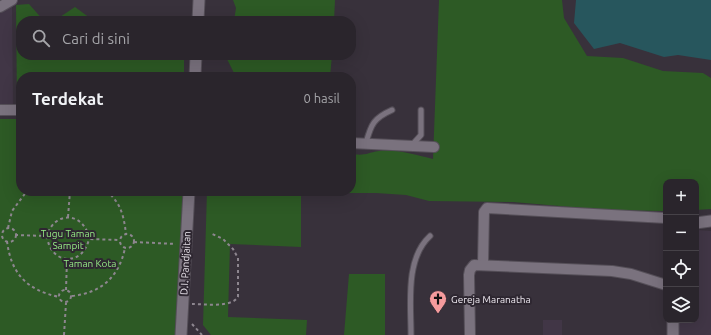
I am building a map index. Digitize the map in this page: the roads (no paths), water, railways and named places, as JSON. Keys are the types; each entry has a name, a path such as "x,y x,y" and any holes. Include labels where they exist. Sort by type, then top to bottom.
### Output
{"street":[{"path":"0,7 12,0"},
{"path":"198,16 199,0"},
{"path":"195,72 196,60"},
{"path":"0,110 16,110"},
{"path":"356,143 434,147"},
{"name":"D.I. Pandjaitan","path":"181,335 189,196"},
{"path":"483,266 484,212 487,208 663,218"},
{"path":"699,223 711,221"},
{"path":"470,335 470,270 474,266 612,270 663,284"},
{"path":"673,323 673,335"}],"lane":[{"path":"366,144 374,122 380,116 392,110"},
{"path":"411,146 421,135 421,110"},
{"path":"411,335 411,292 414,267 418,251 430,236"}],"water":[{"path":"576,0 711,0 711,60 678,55 664,57 620,43 594,49 574,23"}],"place":[{"name":"Gereja Maranatha","path":"438,314"}],"park label":[{"name":"Tugu Taman Sampit","path":"68,238"},
{"name":"Taman Kota","path":"90,263"}]}
